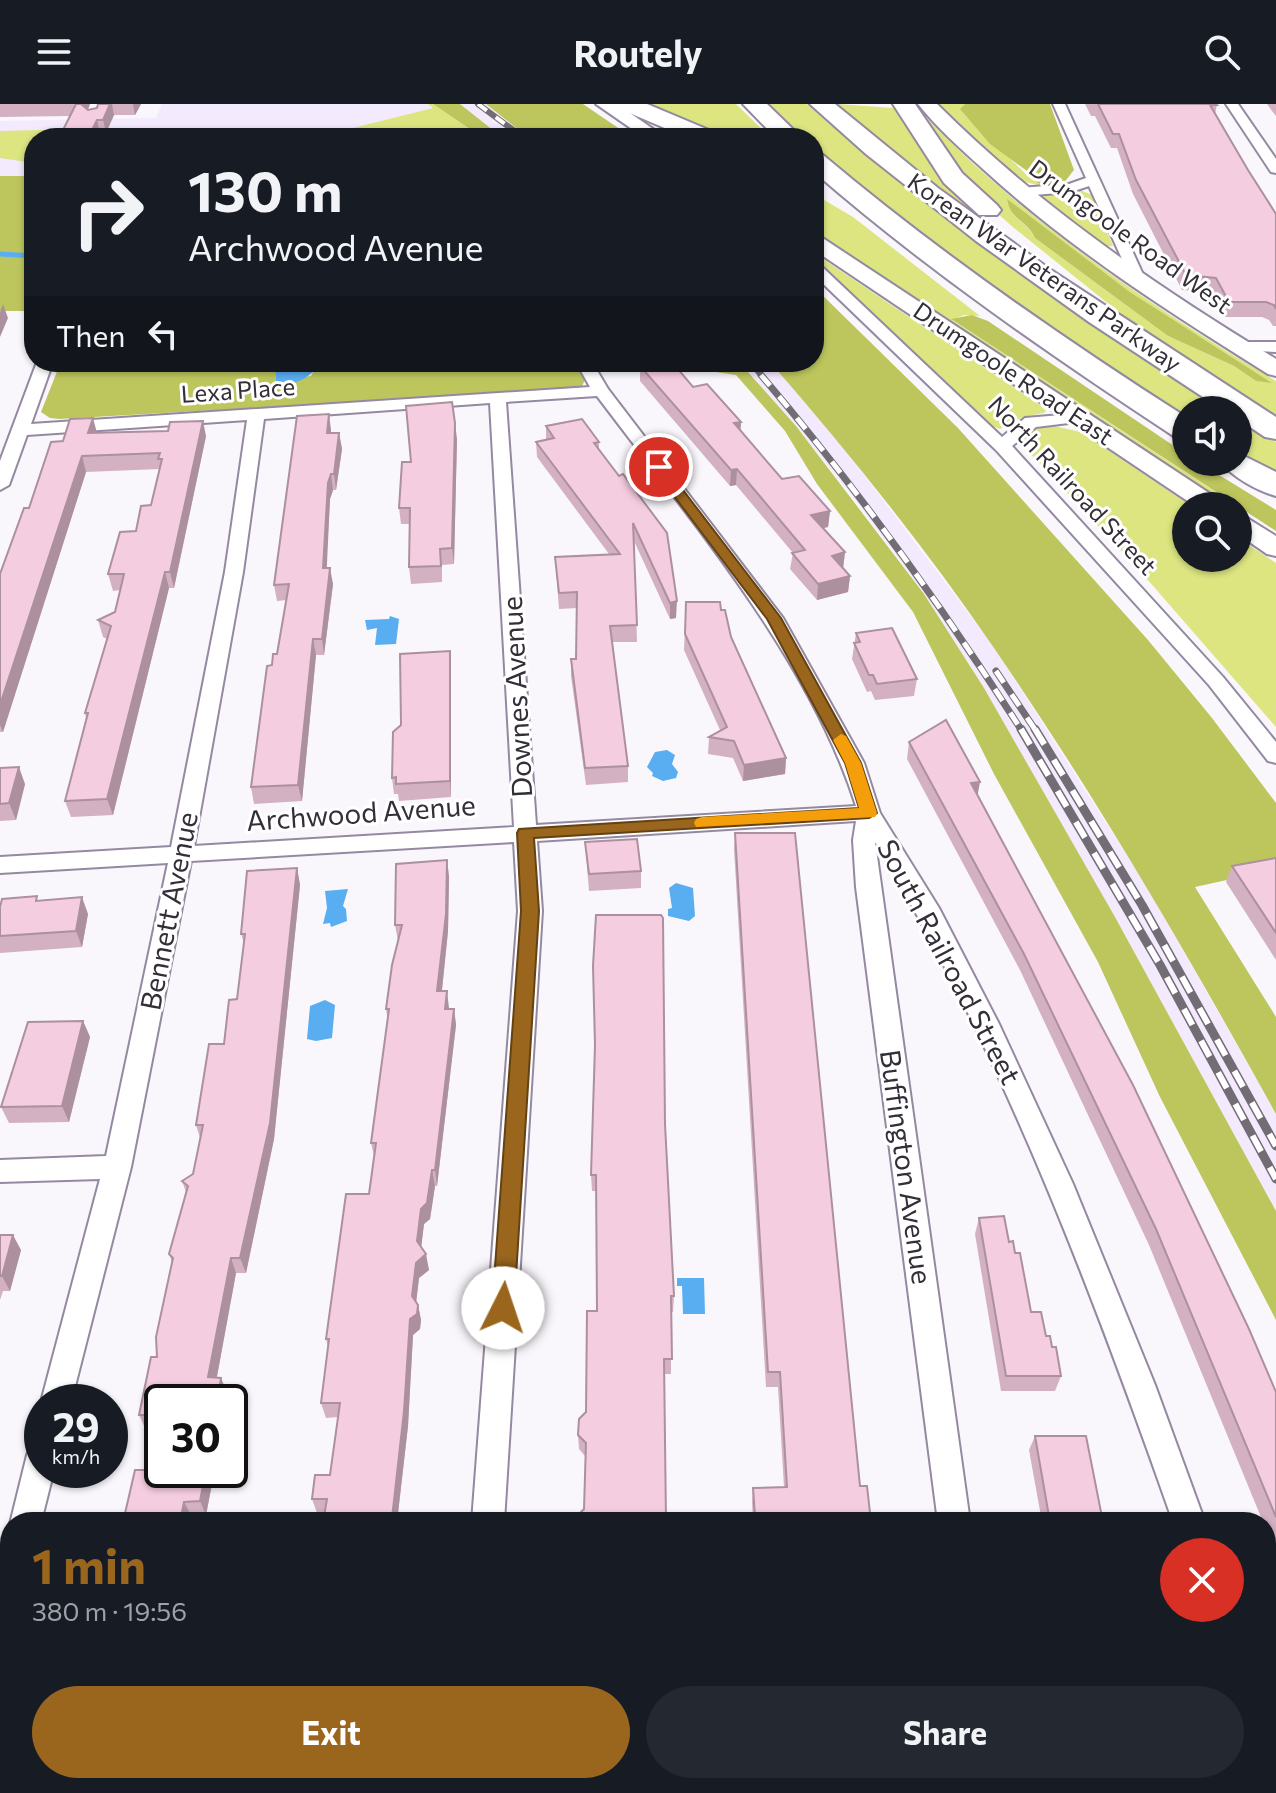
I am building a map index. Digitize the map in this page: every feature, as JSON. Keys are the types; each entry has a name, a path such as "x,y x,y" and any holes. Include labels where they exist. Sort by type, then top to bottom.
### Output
{"highway":[{"path":"628,104 684,128"},
{"path":"754,104 779,128"},
{"name":"Korean War Veterans Parkway","path":"821,104 909,178 1004,250 1276,430"},
{"path":"904,104 935,153 965,189 1177,367"},
{"name":"Korean War Veterans Parkway","path":"824,168 925,250 1019,318 1172,421"},
{"path":"824,196 1019,318"},
{"path":"1252,471 1276,486"}],"main road":[{"path":"605,104 642,128"},
{"name":"Drumgoole Road West","path":"927,104 1021,192 1139,281 1276,369"},
{"name":"Drumgoole Road East","path":"824,248 1191,492"},
{"path":"1252,532 1276,548"}],"street":[{"path":"1059,104 1139,281"},
{"path":"1232,104 1276,169"},
{"path":"1021,192 1071,188 1092,180"},
{"name":"North Railroad Street","path":"824,277 1002,446 1216,681 1276,756"},
{"path":"1240,347 1276,347"},
{"path":"0,485 41,372"},
{"name":"South Railroad Street","path":"590,372 601,391 773,618 853,763 869,813 940,934 986,1024 1059,1184 1140,1385 1185,1512"},
{"name":"Lexa Place","path":"21,430 601,391"},
{"name":"Downes Avenue","path":"489,1512 530,911 498,399"},
{"name":"Bennett Avenue","path":"61,1384 117,1167 181,856 234,572 256,414"},
{"path":"1002,446 1031,422 1079,417"},
{"name":"Archwood Avenue","path":"0,865 869,813"},
{"name":"Buffington Avenue","path":"869,813 864,840 868,887 953,1512"},
{"path":"0,1171 117,1167"},
{"path":"28,1512 34,1488"}],"shaded area":[{"path":"162,104 433,104 468,128 24,128 24,176 0,176 0,121 156,118"},
{"path":"460,104 486,104 516,128 490,128"},
{"path":"748,372 779,372 840,443 994,647 1149,890 1276,1114 1276,1211 1115,917 984,688 924,594 796,426"}],"green space":[{"path":"428,104 433,104 468,128 353,128 433,108"},
{"path":"433,104 460,104 490,128 468,128"},
{"path":"486,104 583,104 618,128 516,128"},
{"path":"634,104 736,104 761,128 692,128"},
{"path":"764,104 807,104 907,187 1010,265 1204,396 1172,396 1172,412 996,293 903,225 824,160 824,128 789,128"},
{"path":"838,104 893,108 891,104 896,104 959,194 986,219 981,220 891,151"},
{"path":"913,104 953,145 1039,220 1131,289 1276,381 1276,416 1252,401 1252,396 1245,396 1141,330 964,184","holes":["1007,200 1130,292 1270,382 1256,381 1234,366 1168,336 1035,238 1012,212"]},
{"path":"937,104 965,104 961,109 965,115 1029,177 1045,187 1018,180"},
{"path":"965,104 1050,104 1074,170 1063,184 1045,187 1033,180 1027,171 990,144 960,109"},
{"path":"24,130 24,162 0,158 0,131"},
{"path":"0,176 24,176 24,311 0,311"},
{"path":"1080,190 1092,195 1113,246 1103,246 1041,197"},
{"path":"1007,199 1130,292 1272,383 1256,381 1234,366 1168,336 1035,238 1011,211"},
{"path":"824,200 853,217 980,316 964,315 952,320 1172,464 1172,468 824,239"},
{"path":"824,260 1046,411 1023,417 1000,429 986,424 824,268"},
{"path":"824,297 958,428 1148,640 1276,803 1276,869 1195,887 1276,1017 1276,1114 1141,878 1069,762 968,611 858,466 778,372 824,372"},
{"path":"972,315 988,321 1172,445 1172,463 951,319"},
{"path":"57,372 275,372 276,381 311,376 313,372 581,372 585,380 581,388 564,390 59,419 41,412"},
{"path":"716,372 748,372 796,426 924,594 984,688 1115,917 1276,1211 1276,1320 1160,1097 1098,962 994,774 913,612 817,484 785,431 736,375"},
{"path":"1054,426 1081,432 1172,493 1172,572 1252,572 1252,547 1276,563 1276,727 1140,571 1028,451 1023,443 1031,432"},
{"path":"1252,427 1276,442 1276,476 1252,461"},
{"path":"1184,476 1191,476 1216,492 1208,492"},
{"path":"1192,476 1221,476 1247,492 1216,492"},
{"path":"1252,495 1276,510 1276,531 1252,515"}],"water":[{"path":"275,372 312,372 299,381 276,381"},
{"path":"390,616 399,619 396,644 375,645 377,628 367,630 365,620 389,619"},
{"path":"667,750 675,755 672,764 678,772 676,778 663,781 652,776 647,767 655,752"},
{"path":"676,883 693,888 695,916 689,921 668,916 668,909 672,908 669,888"},
{"path":"348,889 343,906 347,921 331,927 330,923 323,924 327,908 325,891"},
{"path":"325,1000 335,1005 332,1038 307,1039 310,1006"},
{"path":"677,1278 704,1278 705,1314 683,1314 682,1286 677,1286"}],"building":[{"path":"76,104 88,110 97,108 98,104 110,104 103,120 97,120 93,128 64,128"},
{"path":"1098,104 1217,105 1210,105 1276,214 1276,309 1266,302 1229,302 1216,278 1186,275 1136,180 1119,134 1113,134"},
{"path":"645,372 680,372 693,387 707,384 741,422 734,423 782,479 799,476 830,511 811,515 845,552 832,556 850,576 818,584 792,553 805,550 737,469 731,470"},
{"path":"452,402 455,423 452,548 440,549 441,566 409,567 410,508 399,508 402,462 411,462 406,406"},
{"path":"329,414 327,433 339,433 334,474 331,474 328,483 323,568 330,568 322,639 313,639 298,785 251,787 267,666 272,665 273,654 277,654 289,584 274,585 297,416"},
{"path":"93,418 88,433 168,431 170,422 203,421 170,572 165,572 107,799 65,801 88,713 85,713 111,626 98,620 115,612 124,574 108,574 120,532 136,531 141,506 151,505 162,459 158,459 160,453 82,456 0,705 0,574 24,508 29,508 51,442 63,441 70,419"},
{"path":"582,419 599,442 594,443 619,476 623,474 667,533 677,601 670,603 633,523 637,625 610,626 628,766 585,768 571,659 576,659 577,592 559,593 555,557 620,554 536,442 554,438 546,426"},
{"path":"686,602 720,602 731,637 786,758 744,765 734,741 709,737 727,727 685,634"},
{"path":"892,628 917,679 877,684 873,675 869,675 854,643 860,642 856,633"},
{"path":"450,651 450,781 396,784 396,777 392,778 393,732 401,725 400,654"},
{"path":"946,720 980,782 971,783 1133,1085 1276,1392 1276,1512 1156,1229 1024,954 909,742"},
{"path":"19,767 9,803 0,804 0,768"},
{"path":"735,833 795,833 860,1486 867,1486 870,1512 755,1512 753,1488 787,1487 780,1372 768,1372"},
{"path":"637,839 641,871 589,874 585,842"},
{"path":"1276,858 1276,933 1232,866"},
{"path":"447,860 446,914 437,991 447,991 445,1009 454,1009 435,1170 432,1170 427,1203 421,1209 417,1241 426,1254 416,1263 412,1296 418,1305 417,1314 410,1319 393,1512 325,1512 327,1499 312,1499 315,1475 330,1475 340,1403 321,1403 329,1339 326,1339 346,1194 369,1194 376,1143 371,1143 389,1009 386,1009 402,925 395,925 396,864"},
{"path":"297,868 270,1123 240,1258 231,1258 208,1377 221,1378 220,1384 145,1384 151,1357 157,1357 156,1337 173,1258 169,1254 188,1186 182,1181 193,1174 203,1125 196,1125 209,1044 224,1044 229,1000 237,999 245,934 241,934 247,871"},
{"path":"37,896 36,901 82,897 76,931 0,936 2,899"},
{"path":"596,915 661,915 665,1124 674,1296 671,1296 672,1359 664,1359 666,1512 581,1512 584,1509 586,1443 578,1435 579,1419 586,1412 587,1311 597,1311 596,1175 591,1175 595,1045 593,966"},
{"path":"83,1021 62,1106 1,1107 28,1022"},
{"path":"1004,1216 1009,1242 1013,1241 1015,1253 1020,1253 1031,1312 1041,1312 1046,1336 1050,1336 1052,1347 1056,1347 1061,1376 1006,1376 979,1218"},
{"path":"0,1235 13,1235 2,1276 0,1276"},
{"path":"144,1391 144,1415 139,1415"},
{"path":"1035,1436 1086,1436 1101,1512 1048,1512"},
{"path":"135,1470 144,1470 144,1488 203,1488 200,1501 184,1502 182,1512 125,1512"}],"waterway":[{"path":"0,254 24,255"}],"railway":[{"path":"478,104 510,128"},
{"path":"759,372 763,377"},
{"path":"761,375 898,548 1022,731"},
{"path":"996,671 1036,731"},
{"path":"1021,729 1160,965 1276,1179"},
{"path":"1035,729 1142,905 1276,1146"}],"slow traffic":[{"path":"702,823 869,813 853,763 841,740"}],"route":[{"path":"503,1308 530,911 525,833 869,813 853,763 773,618 659,467"}]}
